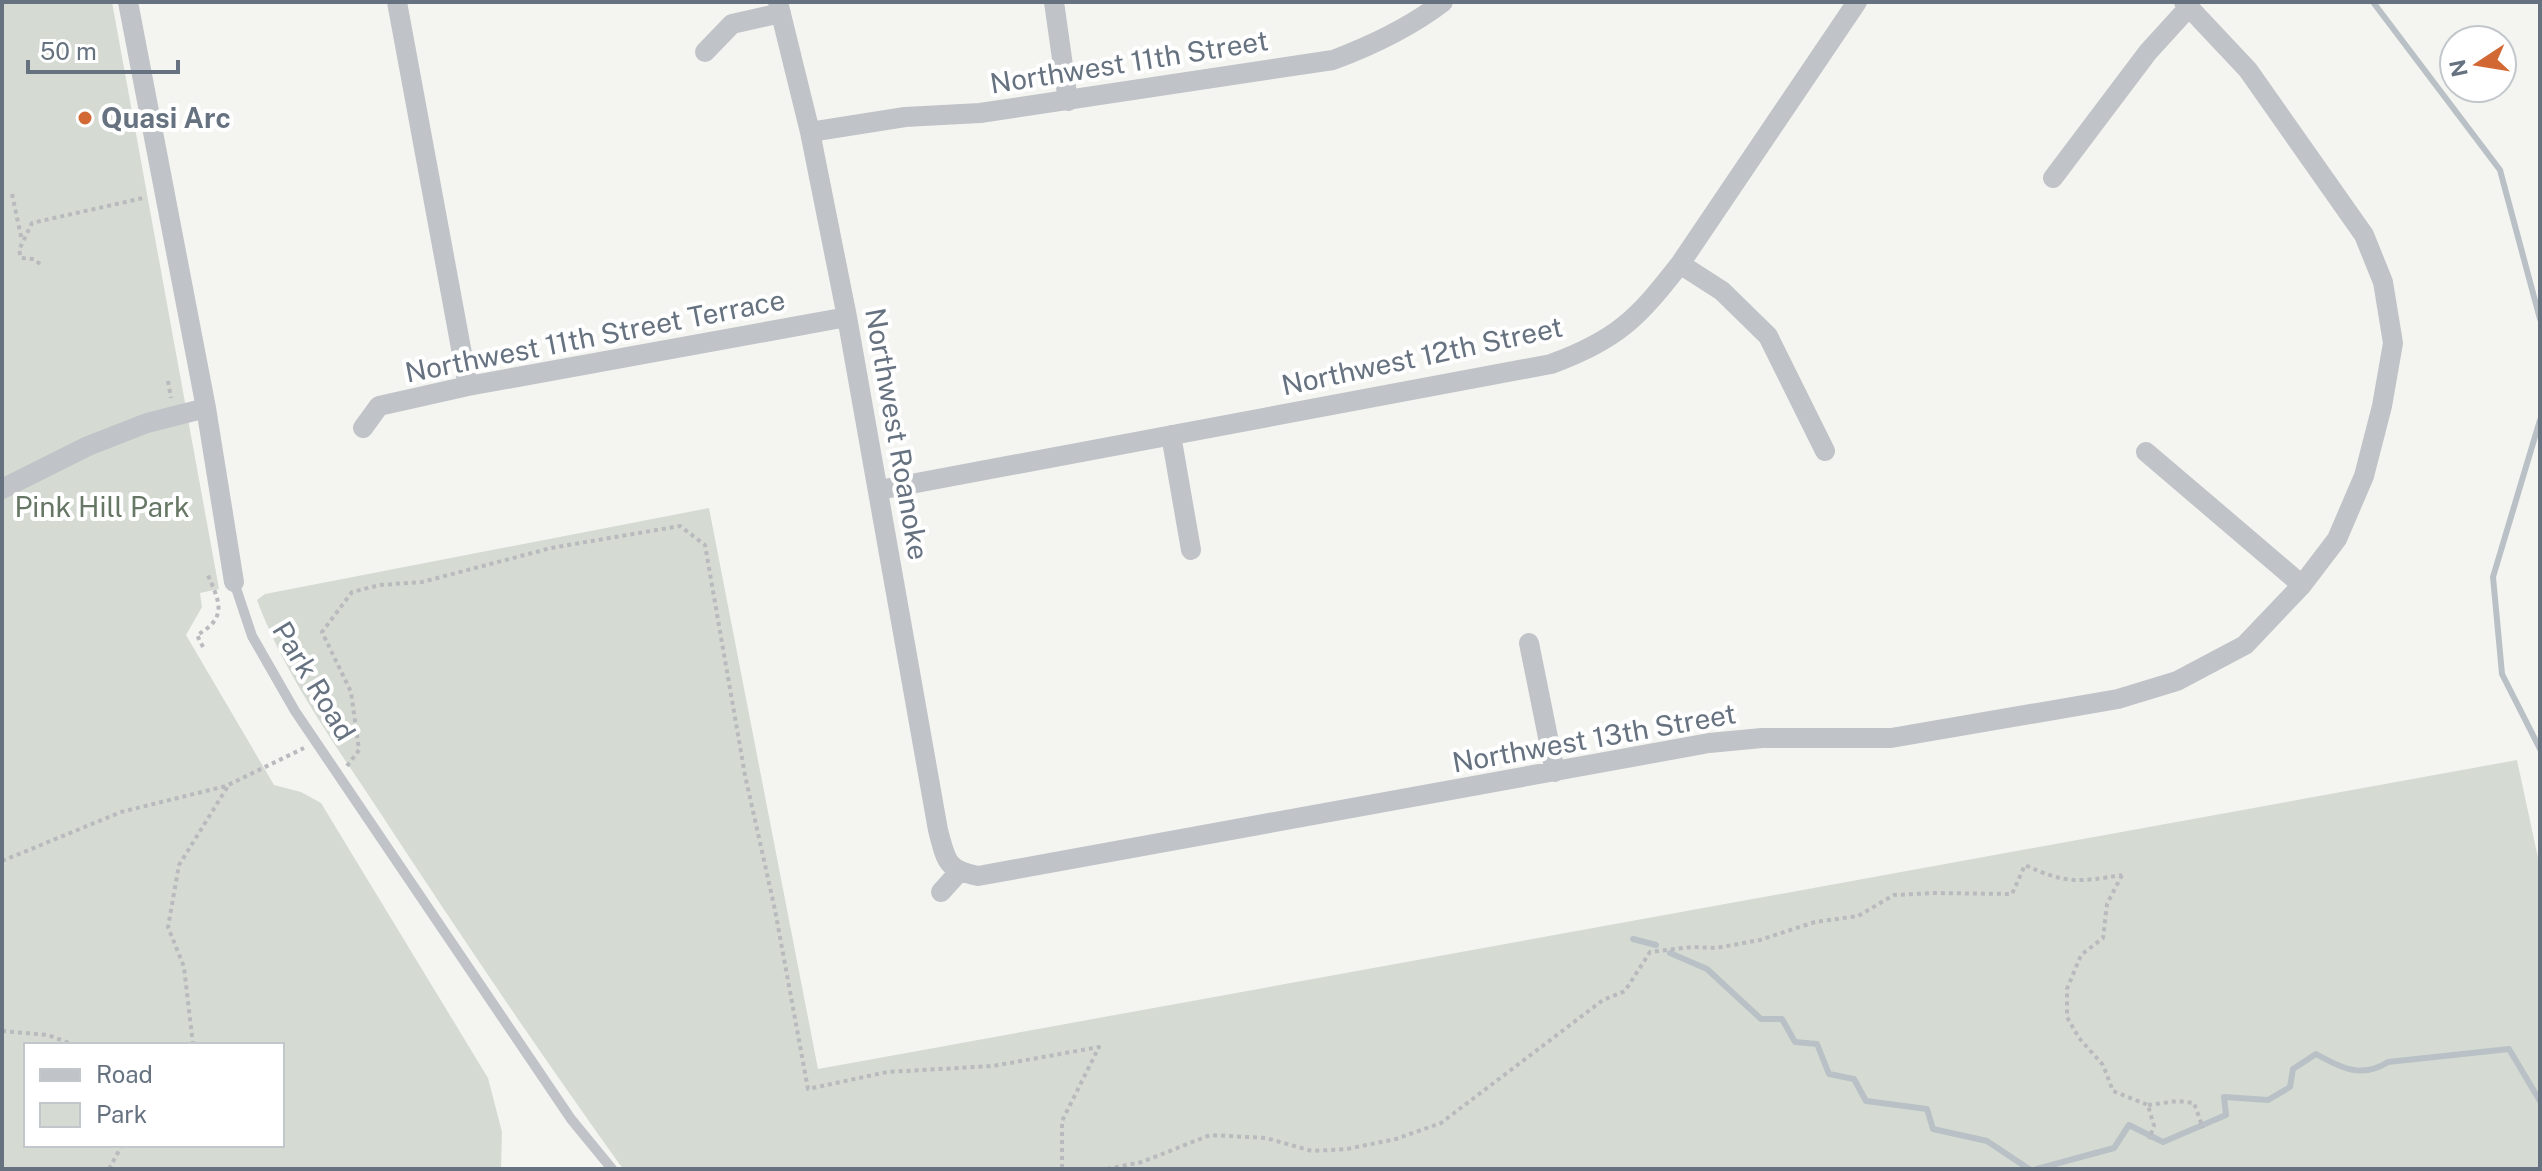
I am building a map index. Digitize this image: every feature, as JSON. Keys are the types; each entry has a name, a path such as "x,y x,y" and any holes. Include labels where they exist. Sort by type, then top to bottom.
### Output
{"street":[{"name":"Park Road","path":"128,2 206,408 234,582"},
{"path":"397,2 468,386"},
{"path":"1054,2 1068,101"},
{"name":"Northwest 11th Street","path":"810,132 905,117 980,113 1068,101 1333,60 1381,42 1419,21 1443,2"},
{"name":"Northwest 12th Street","path":"879,490 1551,364 1590,349 1624,327 1652,300 1680,264 1857,2"},
{"path":"2053,178 2187,4"},
{"name":"Northwest 13th Street","path":"959,872 978,876 1709,743 1762,738 1891,738 2118,699 2177,681 2245,645 2302,585 2337,539 2364,476 2382,406 2393,343 2383,282 2364,235 2248,70 2187,4"},
{"path":"705,52 732,24 780,7"},
{"name":"Northwest Roanoke","path":"780,7 810,132 847,317 938,830 949,863 959,872"},
{"path":"1680,264 1722,291 1768,336 1825,451"},
{"name":"Northwest 11th Street Terrace","path":"363,428 379,406 468,386 847,317"},
{"path":"2,489 88,446 147,423 206,408"},
{"path":"1171,435 1191,550"},
{"path":"2146,452 2302,585"},
{"path":"1529,643 1555,772"},
{"path":"941,892 959,872"}],"lane":[{"name":"Park Road","path":"234,582 258,647 295,711 571,1119 612,1169"}],"path":[{"path":"12,194 22,244"},
{"path":"40,264 34,259 21,258 19,250 32,223 143,198"},
{"path":"340,776 359,750 351,692 322,632 352,592 380,585 422,582 551,548 680,526 705,545 745,775 775,910 808,1089 887,1072 993,1066 1099,1047 1062,1121 1062,1169"},
{"path":"203,647 197,635 209,628 216,618 220,602 207,573"},
{"path":"2,861 121,812 229,785 317,742"},
{"path":"193,1043 184,967 168,927 179,865 229,785"},
{"path":"1107,1169 1142,1162 1210,1135 1266,1138 1312,1151 1347,1149 1396,1139 1441,1123 1603,1000 1625,991 1650,952 1692,947 1716,948 1760,940 1815,922 1858,916 1894,895 2012,894 2025,865 2053,879 2086,881 2122,875 2107,904 2103,938 2081,955 2067,989 2067,1017 2079,1038 2103,1065 2113,1091 2148,1105 2178,1101 2194,1103 2203,1128"},
{"path":"2,1031 48,1035 69,1043"},
{"path":"2148,1105 2154,1126 2149,1139"},
{"path":"109,1169 121,1147"}],"green space":[{"name":"Pink Hill Park","path":"2,2 112,2 219,589 200,593 202,607 186,635 274,785 301,792 321,803 488,1078 502,1132 501,1169 2,1169"},
{"path":"709,508 818,1069 2517,760 2540,867 2540,1169 623,1169 499,992 328,735 282,656 257,600 265,594"}],"waterway":[{"path":"2373,2 2500,170 2540,319"},
{"path":"2540,420 2493,577 2502,674 2540,749"},
{"path":"1633,939 1656,945"},
{"path":"1670,953 1707,969 1761,1019 1782,1019 1795,1042 1817,1044 1829,1074 1854,1079 1866,1101 1927,1109 1933,1129 1987,1141 2029,1169"},
{"path":"2037,1169 2114,1148 2129,1125 2163,1142 2226,1115 2224,1097 2268,1100 2290,1087 2293,1069 2316,1054 2334,1064 2360,1071 2388,1062 2509,1049 2540,1101"}],"place":[{"name":"Quasi Arc","path":"85,118"}]}
